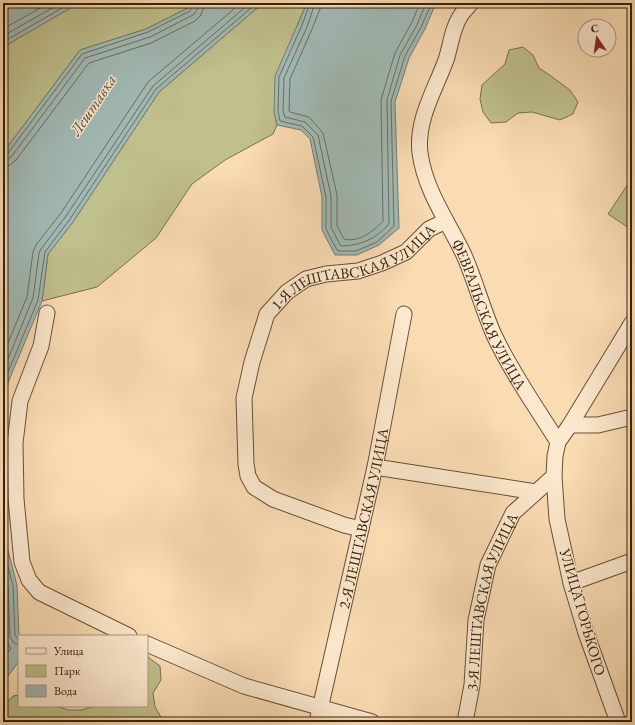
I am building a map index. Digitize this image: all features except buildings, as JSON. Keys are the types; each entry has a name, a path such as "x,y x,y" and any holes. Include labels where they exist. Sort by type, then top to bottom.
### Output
{"street":[{"name":"ФЕВРАЛЬСКАЯ УЛИЦА","path":"471,3 461,15 452,37 446,59 431,95 421,126 420,151 424,176 463,253 494,333 509,365 558,442"},
{"name":"1-Я ЛЕШТАВСКАЯ УЛИЦА","path":"361,529 344,525 273,499 254,487 248,476 246,464 244,398 252,362 267,314 287,292 306,279 326,274 358,271 382,263 406,252 429,229 446,221"},
{"path":"47,314 41,346 20,401 15,443 16,499 22,562 29,580 39,592 127,635"},
{"name":"2-Я ЛЕШТАВСКАЯ УЛИЦА","path":"318,715 375,467 404,314"},
{"path":"558,442 570,425 632,323"},
{"path":"570,425 598,425 632,417"},
{"name":"УЛИЦА ГОРЬКОГО","path":"558,442 555,456 554,476 557,519 571,583 586,633 618,722"},
{"path":"375,467 536,492"},
{"name":"3-Я ЛЕШТАВСКАЯ УЛИЦА","path":"465,722 472,685 476,620 488,565 513,513 554,476"},
{"path":"571,583 632,561"},
{"path":"148,644 244,686 318,715 372,722"}],"green space":[{"path":"79,3 191,3 188,8 146,29 80,50 3,153 3,47"},
{"path":"263,3 307,3 298,23 274,112 277,125 273,134 225,160 192,184 156,238 97,287 42,301 48,254 73,222 159,92"},
{"path":"523,47 533,55 539,68 570,90 578,102 573,114 560,120 532,112 518,113 506,122 491,123 483,112 480,99 482,85 505,64 509,50"},
{"path":"632,178 632,230 608,214"},
{"path":"148,656 160,666 161,680 153,693 155,707 164,722 3,722 3,707 13,696 18,695 18,707 59,707 68,710 81,710 92,707 148,707"}],"water":[{"path":"3,3 79,3 3,47"},
{"name":"Лештавка","path":"191,3 263,3 159,92 73,222 48,254 42,301 7,385 3,424 3,153 80,50 146,29 188,8"},
{"path":"307,3 436,3 425,29 409,58 395,102 399,228 379,245 357,255 335,255 322,230 322,197 310,139 301,130 277,125 274,112 275,76"},
{"path":"3,497 5,539 17,585 19,635 18,662 3,683"}]}
